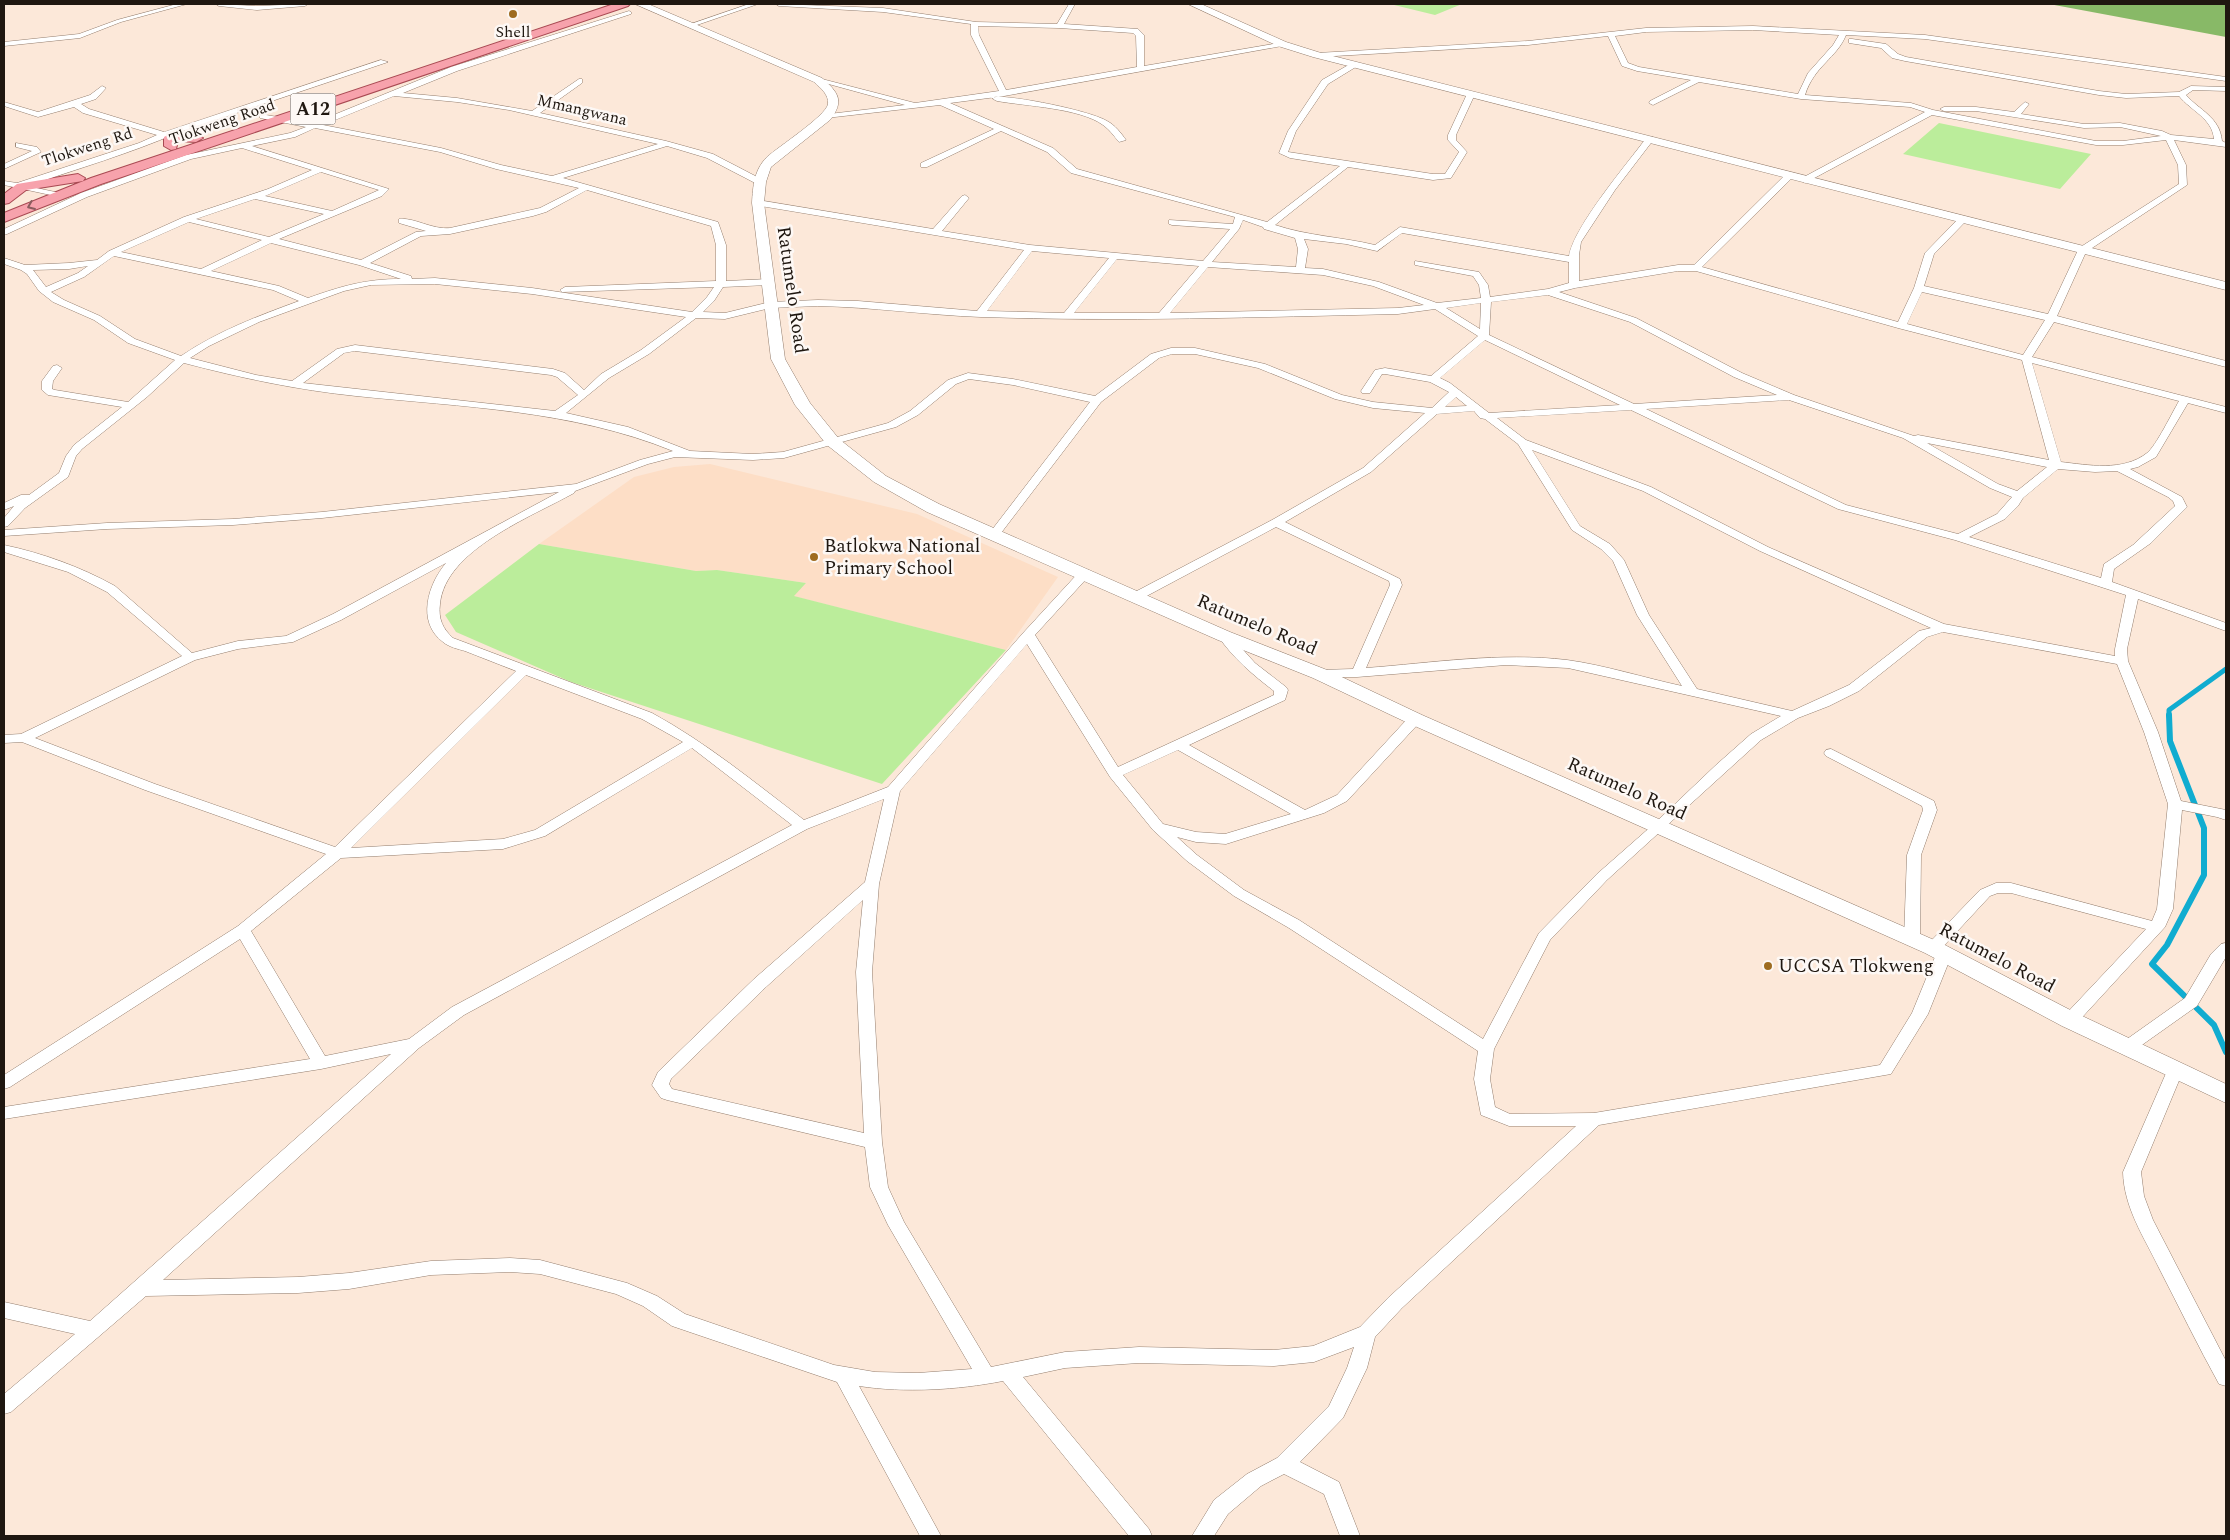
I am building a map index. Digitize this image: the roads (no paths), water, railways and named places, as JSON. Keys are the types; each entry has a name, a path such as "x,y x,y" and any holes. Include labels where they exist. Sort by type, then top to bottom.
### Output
{"main road":[{"name":"Tlokweng Road","path":"4,206 79,178 169,140 196,138 601,4"},
{"name":"Tlokweng Road","path":"4,218 57,195 222,140 286,121 345,99 631,7"},
{"path":"4,200 17,192 20,186 79,178"}],"street":[{"path":"4,44 75,37 119,21 184,4"},
{"path":"220,4 257,8 305,4"},
{"path":"692,26 755,4"},
{"path":"779,4 848,6 969,21 974,24 1060,26 1138,32 1140,36 1141,68"},
{"path":"1060,26 1072,4"},
{"path":"1193,4 1282,44 1317,55 2226,286"},
{"path":"4,232 84,195 189,157 283,137 390,94 631,7 692,26 818,80 920,106"},
{"path":"119,21 140,8"},
{"path":"910,13 917,8"},
{"path":"974,24 975,34 1004,94"},
{"path":"1317,55 1528,43 1611,34 1698,28 1842,36 1925,38 2226,79"},
{"path":"1611,34 1623,61 1629,66 1697,80 1800,97 1912,105 1931,112 2096,143 2123,143 2169,137 2218,142 2226,145"},
{"path":"1842,36 1879,45 1895,56 1905,59 2099,94 2126,96 2181,94 2190,88 2226,89"},
{"path":"1800,97 1805,84 1817,66 1842,36"},
{"path":"818,80 826,86 833,99 829,116 943,104 1282,44"},
{"name":"Tlokweng Rd","path":"20,186 142,145 169,140 384,62"},
{"path":"1355,65 1326,82 1292,131 1283,153 1345,166 1433,177 1450,175 1463,152 1452,140 1452,135 1471,94"},
{"path":"534,113 579,80"},
{"path":"1653,103 1697,80"},
{"path":"4,104 41,115 93,97 102,88"},
{"name":"Mmangwana","path":"390,94 457,100 534,113 666,144 710,156 760,182"},
{"path":"2181,94 2191,106 2213,121 2218,134 2218,142"},
{"path":"984,97 1057,108 1088,116 1103,121 1122,140"},
{"path":"75,104 86,111 169,140"},
{"path":"943,104 1050,150 1074,171 1240,216 1267,227 1299,236 1346,241 1377,248 1400,230 1574,260"},
{"path":"2016,115 2025,104"},
{"path":"4,111 13,108"},
{"path":"1805,180 1922,114 1962,108 2084,126 2127,126 2155,131 2169,137 2182,165 2183,185 2082,250 2051,318 2026,358 2056,465"},
{"path":"263,116 441,150 499,167 554,178 715,224 721,245 721,283 711,298 695,315 636,359 605,376 584,395 558,414"},
{"name":"Ratumelo Road","path":"829,116 771,160 765,166 760,182 758,203 770,305 778,359 803,405 833,442 880,479 933,508 1085,573 1224,636 1320,674 1415,719 1939,951 2126,1048 2226,1094"},
{"path":"924,165 1002,128"},
{"path":"1574,285 1574,260 1577,242 1612,189 1650,139"},
{"path":"554,178 666,144"},
{"path":"4,167 38,152 34,149 18,145"},
{"path":"203,272 330,213 379,194 385,189 239,145"},
{"path":"1267,227 1345,166"},
{"path":"45,291 85,272 112,253 187,219 254,196 322,169"},
{"path":"1696,268 1789,176"},
{"path":"4,183 57,195"},
{"path":"362,263 419,234 442,232 542,210 587,187"},
{"path":"254,196 330,213"},
{"path":"936,233 965,198"},
{"path":"758,203 1030,248 1114,257 1300,269 1360,279 1438,307 1484,336 1842,507 1959,538 2106,584 2226,627"},
{"path":"1162,316 1236,227 1240,216"},
{"path":"187,219 362,263 412,280"},
{"path":"1900,326 1919,288 1930,253 1963,219"},
{"path":"402,221 442,232"},
{"path":"1172,222 1236,227"},
{"path":"1299,236 1303,250 1300,269"},
{"path":"980,314 1030,248"},
{"path":"112,253 276,288 308,301"},
{"path":"1067,316 1114,257"},
{"path":"4,260 26,267 69,266 100,261"},
{"path":"1418,263 1476,274 1483,281 1486,301 1484,336 1433,379"},
{"path":"26,267 33,273 45,291 62,303 97,318 122,337 143,346 236,373 294,385 356,394 558,414 630,432 686,453"},
{"path":"4,524 21,506 64,475 71,456 78,447 184,358 230,331 308,301 362,284 412,280 532,291 695,315 730,316 770,305 858,304 925,311 980,314 1162,316 1398,311 1549,292 1574,285 1678,268 1696,268 1900,326 2226,410"},
{"path":"362,284 384,269"},
{"path":"532,291 768,282"},
{"path":"1919,288 2051,318 2226,364"},
{"path":"1549,292 1633,320 1738,376 1790,397 1907,436 2056,465 2095,469 2134,465 2152,455 2185,400"},
{"path":"294,385 341,351 355,348 553,372 561,375 584,395"},
{"path":"994,535 1096,400 1155,356 1183,350 1261,366 1339,397 1383,406 1433,411 1480,412 1636,408 1790,397"},
{"path":"57,368 48,379 46,386 47,390 52,393 130,405"},
{"path":"1366,392 1379,372 1385,371 1433,379 1456,392 1522,442 1647,489 1764,549 1942,628 2122,661"},
{"path":"4,739 24,738 190,657 238,646 282,641 300,635 578,487 660,456 686,453 753,457 784,455 906,419 952,382 968,376 1013,382 1096,400"},
{"path":"1137,596 1276,522 1367,470 1456,392"},
{"path":"1907,436 1994,486 2018,496"},
{"path":"1522,442 1576,528 1583,535 1609,549 1615,555 1637,603 1692,692"},
{"path":"1959,538 2002,518 2017,501 2018,496 2056,465"},
{"path":"2106,584 2108,567 2122,560 2158,531 2181,507 2178,499 2172,495 2119,468"},
{"path":"4,533 107,526 232,522 322,515 578,487"},
{"path":"4,507 44,489"},
{"path":"1276,522 1394,579 1396,585 1357,673"},
{"path":"482,538 445,572 432,605 432,616 440,635 449,641 647,716 693,742 802,826"},
{"path":"4,548 80,571 97,580 111,589 190,657"},
{"path":"986,1376 897,1225 879,1187 873,1142 864,972 872,884 894,790 1028,635 1085,573"},
{"path":"2070,1020 2157,927 2165,909 2175,804 2151,732 2122,661 2121,649 2133,593"},
{"path":"1942,628 1923,634 1854,688 1824,703 1793,715 1756,737 1602,877 1544,937 1486,1050 1482,1079 1487,1111 1509,1120 1594,1119 1885,1070 1920,1014 1939,951 1985,893 1996,888 2011,888 2157,927"},
{"path":"1028,635 1115,774 1158,827 1192,858 1239,893 1294,924 1486,1050"},
{"path":"1115,774 1280,697 1281,690 1238,656 1224,636"},
{"path":"1320,674 1357,673 1511,660 1538,661 1568,664 1793,715"},
{"path":"4,1083 243,930 337,853 524,670"},
{"path":"1158,827 1196,837 1226,839 1330,805 1342,798 1415,719"},
{"path":"24,738 150,787 337,853 503,844 521,840 540,833 693,742"},
{"path":"1178,744 1304,815"},
{"path":"1831,753 1929,804 1930,810 1914,855 1912,939"},
{"path":"4,1406 142,1288 413,1044 458,1011 802,826 894,790"},
{"path":"2175,804 2223,814"},
{"path":"872,884 760,983 664,1076 660,1085 667,1094 873,1142"},
{"path":"243,930 321,1063"},
{"path":"2126,1048 2191,1002 2216,958 2226,948"},
{"path":"4,1113 321,1063 413,1044"},
{"path":"2175,1070 2132,1172 2131,1182 2140,1210 2206,1343 2226,1378"},
{"path":"1202,1536 1221,1507 1254,1480 1284,1464 1336,1412 1357,1368 1367,1334 1395,1303 1594,1119"},
{"path":"142,1288 298,1285 349,1281 431,1268 510,1265 540,1267 620,1288 650,1301 679,1320 834,1374 875,1380 918,1381 986,1376 1065,1360 1139,1355 1274,1358 1314,1354 1367,1334"},
{"path":"4,1310 93,1330"},
{"path":"1007,1372 1142,1536"},
{"path":"843,1375 932,1536"},
{"path":"1284,1464 1332,1488 1350,1536"}],"waterway":[{"path":"2169,715 2169,710 2226,669"},
{"path":"2169,715 2170,741 2204,828 2204,875 2167,945 2152,964 2214,1025 2226,1052"}],"place":[{"name":"Shell","path":"513,14"},
{"name":"Batlokwa National Primary School","path":"814,557"},
{"name":"UCCSA Tlokweng","path":"1768,966"}]}
